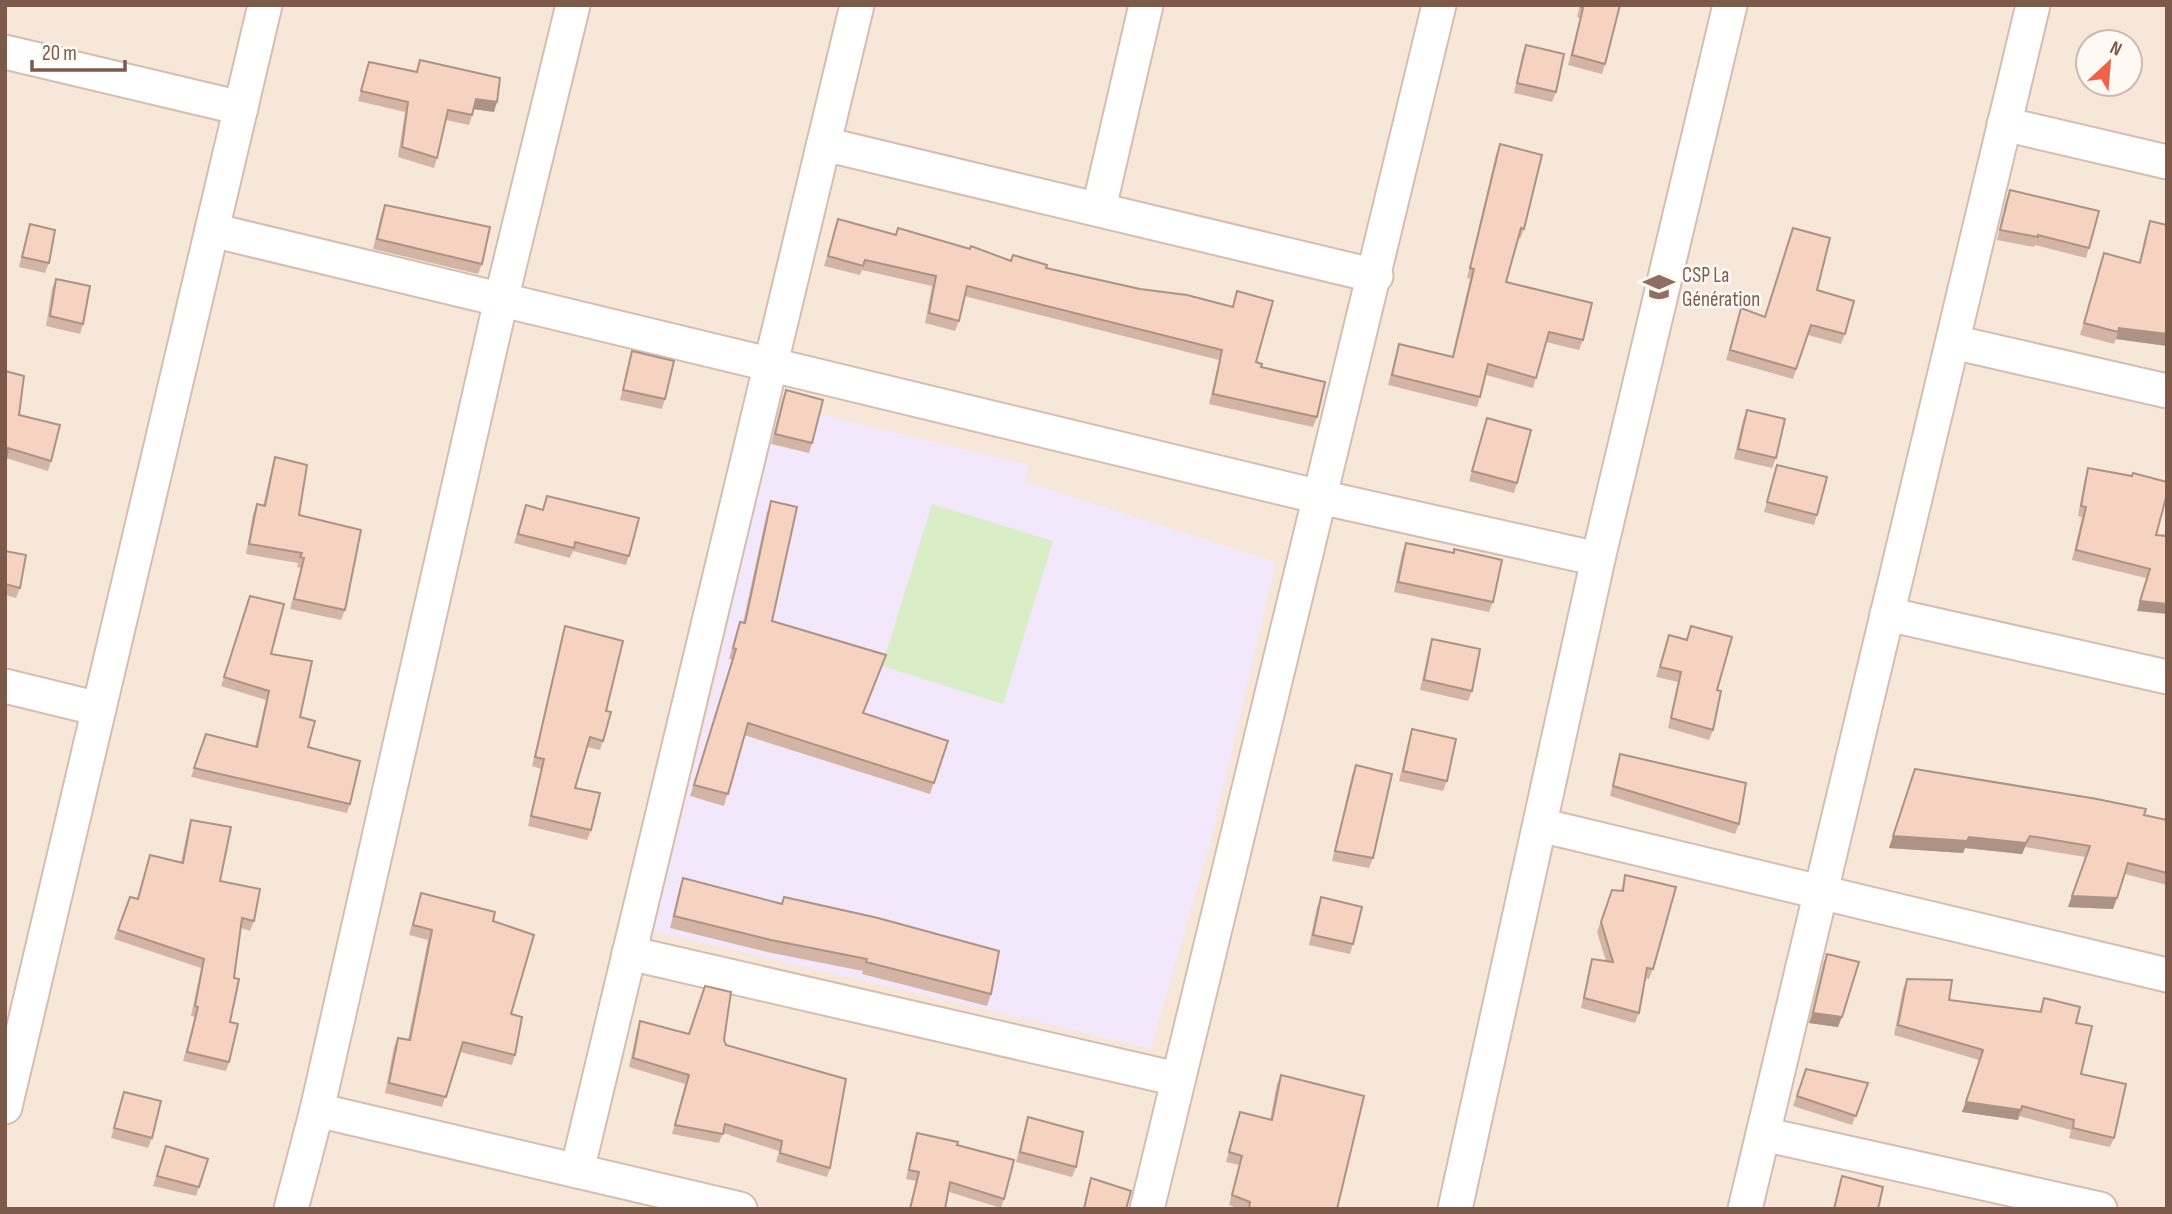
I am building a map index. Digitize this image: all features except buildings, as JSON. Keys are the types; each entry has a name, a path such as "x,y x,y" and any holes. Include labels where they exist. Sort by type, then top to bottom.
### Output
{"street":[{"path":"5,1107 19,991 99,709 265,5"},
{"path":"291,1209 317,1110 500,300 573,5"},
{"path":"577,1171 857,5"},
{"path":"1099,208 1146,5"},
{"path":"1147,1209 1376,275 1439,5"},
{"path":"1455,1209 1598,559 1730,5"},
{"path":"1745,1209 2033,5"},
{"path":"5,52 241,108"},
{"path":"2004,124 2167,162"},
{"path":"824,144 1376,275"},
{"path":"212,230 1320,497 1598,559"},
{"path":"1953,342 2167,391"},
{"path":"1887,614 2167,677"},
{"path":"5,686 99,709"},
{"path":"1539,825 2167,975"},
{"path":"629,953 1177,1079"},
{"path":"317,1110 740,1209"},
{"path":"1763,1134 2028,1201 2100,1209"}],"shaded area":[{"path":"5,5 2167,5 2167,1209 5,1209"},
{"path":"775,403 1029,465 1026,482 1276,562 1212,837 1151,1049 653,931 716,679"}],"green space":[{"path":"932,504 1053,541 1003,704 882,666"}],"place":[{"name":"CSP La Génération","path":"1659,287"}]}
